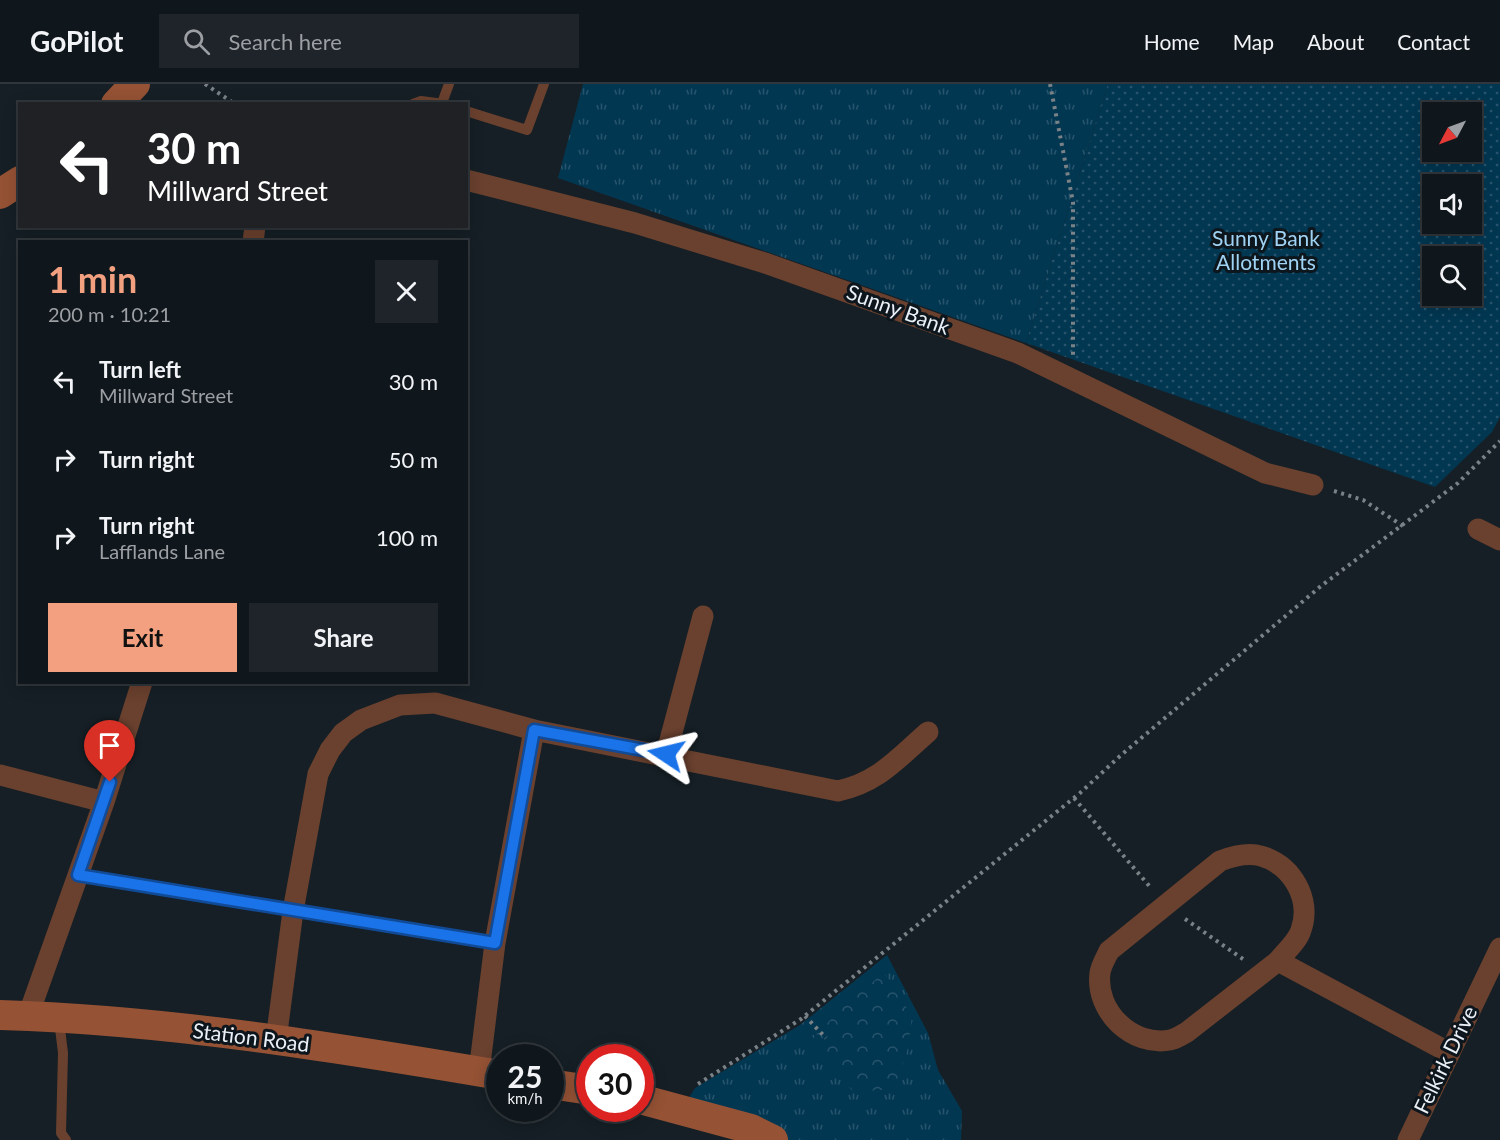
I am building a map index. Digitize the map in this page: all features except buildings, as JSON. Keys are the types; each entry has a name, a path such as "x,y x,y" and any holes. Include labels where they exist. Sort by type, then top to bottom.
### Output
{"street":[{"path":"118,102 135,84"},
{"name":"Sunny Bank","path":"468,181 634,223 765,263 1018,353 1265,473 1313,485"},
{"path":"0,194 18,182"},
{"path":"1478,529 1500,540"},
{"path":"666,754 704,616"},
{"path":"14,1016 78,875 141,684"},
{"path":"276,1040 293,911 318,774 330,750 343,733 361,720 437,693 534,730 666,754 838,791 861,786 879,775 928,732"},
{"path":"490,1044 495,943 534,730"},
{"path":"0,775 104,802"},
{"path":"1240,854 1261,855 1277,863 1296,880 1304,907 1301,932 1278,961 1187,1032 1171,1040 1150,1040 1126,1031 1109,1012 1100,986 1100,971 1109,951 1220,861 1240,854"},
{"name":"Felkirk Drive","path":"1408,1140 1500,948"},
{"path":"1278,961 1450,1053"},
{"name":"Station Road","path":"14,1016 58,1017 276,1040 486,1073"},
{"path":"654,1102 752,1129 773,1140"}],"lane":[{"path":"443,102 449,84"},
{"path":"468,112 527,130 544,84"},
{"path":"78,875 495,943"},
{"path":"58,1017 63,1053 61,1134 66,1140"}],"path":[{"path":"205,84 232,102"},
{"path":"1050,84 1073,202 1073,379"},
{"path":"679,1107 693,1086 805,1016 1080,793 1120,756 1321,586 1458,483 1500,441"},
{"path":"1313,485 1363,500 1403,526"},
{"path":"805,1016 826,1038"}],"green space":[{"path":"583,84 1108,84 1026,343 558,178"},
{"name":"Sunny Bank Allotments","path":"1108,84 1500,84 1500,417 1492,432 1435,487 1026,343"},
{"path":"887,955 928,1033 938,1070 962,1111 961,1140 781,1140 685,1104 695,1088 800,1025"},
{"path":"884,973 912,1016 908,1048 894,1089 854,1092 807,1045 833,1017 833,1014"}],"route":[{"path":"110,782 78,875 495,943 534,730 666,754"}]}
